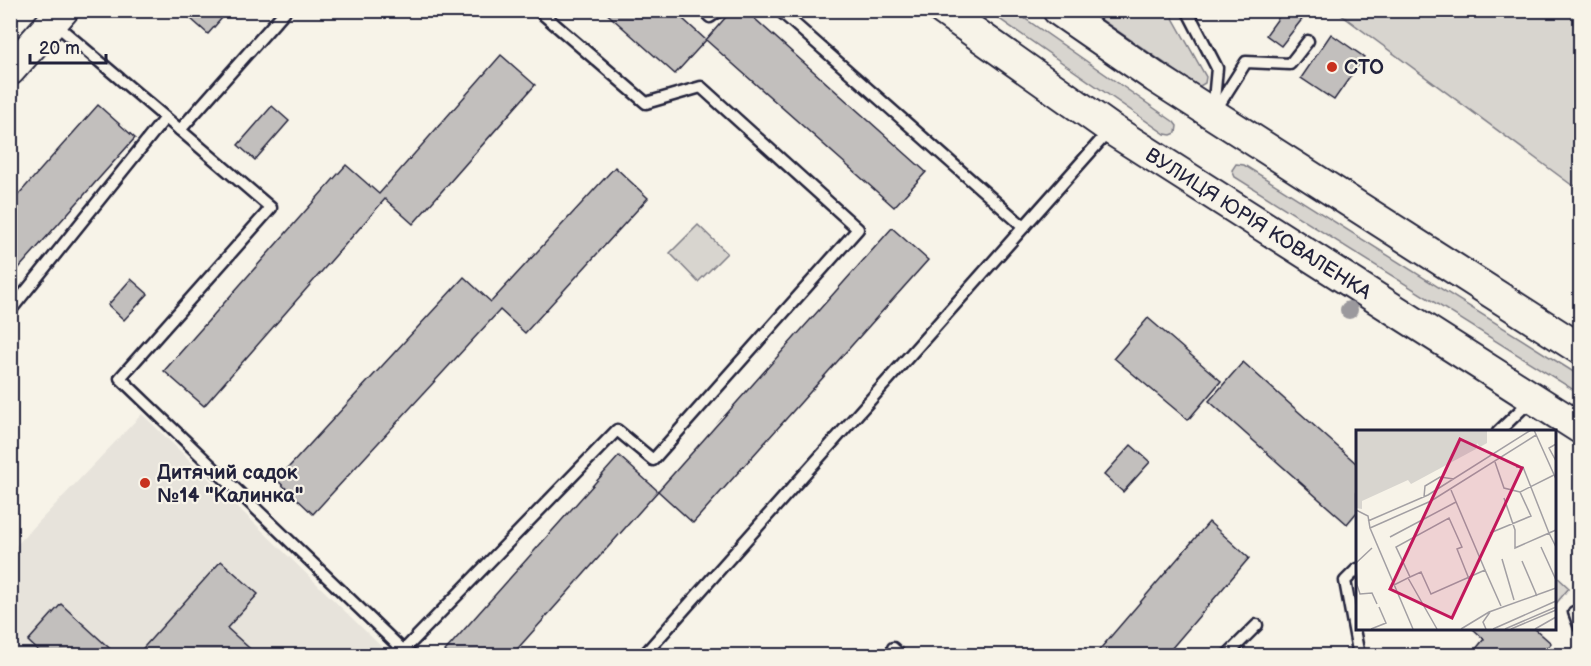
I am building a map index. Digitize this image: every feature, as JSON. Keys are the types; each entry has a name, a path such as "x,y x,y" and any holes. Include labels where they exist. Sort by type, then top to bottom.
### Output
{"street":[{"name":"ВУЛИЦЯ ЮРІЯ КОВАЛЕНКА","path":"944,10 1111,129 1581,428"},
{"path":"1058,10 1213,114 1581,349"},
{"path":"10,70 58,16"}],"lane":[{"path":"180,130 286,10"},
{"path":"58,16 165,118 271,208 120,378 406,653 617,430 653,460 858,229 701,87 646,103 538,10"},
{"path":"703,10 710,17 720,10"},
{"path":"779,10 1024,227"},
{"path":"1187,10 1217,68 1213,114"},
{"path":"1213,114 1246,62 1290,64 1308,41"},
{"path":"10,311 165,118"},
{"path":"643,656 1111,129"},
{"path":"1500,430 1533,398"},
{"path":"1356,570 1344,581 1359,656"},
{"path":"1574,612 1581,627"},
{"path":"1227,656 1257,625"}],"shaded area":[{"path":"988,11 1014,11 1174,122 1177,126 1176,133 1165,134"},
{"path":"1089,11 1169,11 1206,77 1205,83 1200,86 1195,84"},
{"path":"1336,11 1580,11 1580,184 1573,186"},
{"path":"1236,164 1244,165 1580,376 1580,394 1235,177 1232,170"},
{"path":"698,225 727,253 698,282 670,253"},
{"name":"Дитячий садок №14 \"Калинка\"","path":"142,414 390,655 11,655 10,552"},
{"path":"1555,575 1569,588 1555,605"}],"building":[{"path":"181,10 229,10 208,34"},
{"path":"603,10 673,10 706,40 675,74"},
{"path":"732,10 745,10 926,172 894,207 706,40"},
{"name":"СТО","path":"1284,10 1293,10 1303,18 1281,46 1266,35"},
{"name":"СТО","path":"1331,34 1364,57 1334,100 1301,78"},
{"path":"501,55 535,85 413,224 385,199 204,406 164,371 346,165 379,194"},
{"path":"98,105 135,138 10,278 10,204"},
{"path":"272,106 289,121 255,160 238,145"},
{"path":"615,167 648,198 525,333 500,310 313,514 277,480 464,277 491,302"},
{"path":"892,228 928,260 693,523 658,491"},
{"path":"131,279 148,294 124,320 108,305"},
{"path":"1148,318 1221,381 1188,420 1114,358"},
{"path":"1243,362 1356,463 1356,513 1347,524 1209,401"},
{"path":"1131,445 1150,462 1123,492 1104,475"},
{"path":"619,456 658,491 511,656 449,656 445,651"},
{"path":"1209,522 1249,558 1165,656 1094,656"},
{"path":"221,561 258,594 227,628 258,656 136,656"},
{"path":"61,604 118,656 44,656 28,641"},
{"path":"1474,630 1536,630 1551,643 1540,656 1470,656 1484,639"}],"place":[{"name":"СТО","path":"1332,67"},
{"name":"Дитячий садок №14 \"Калинка\"","path":"145,483"}]}
